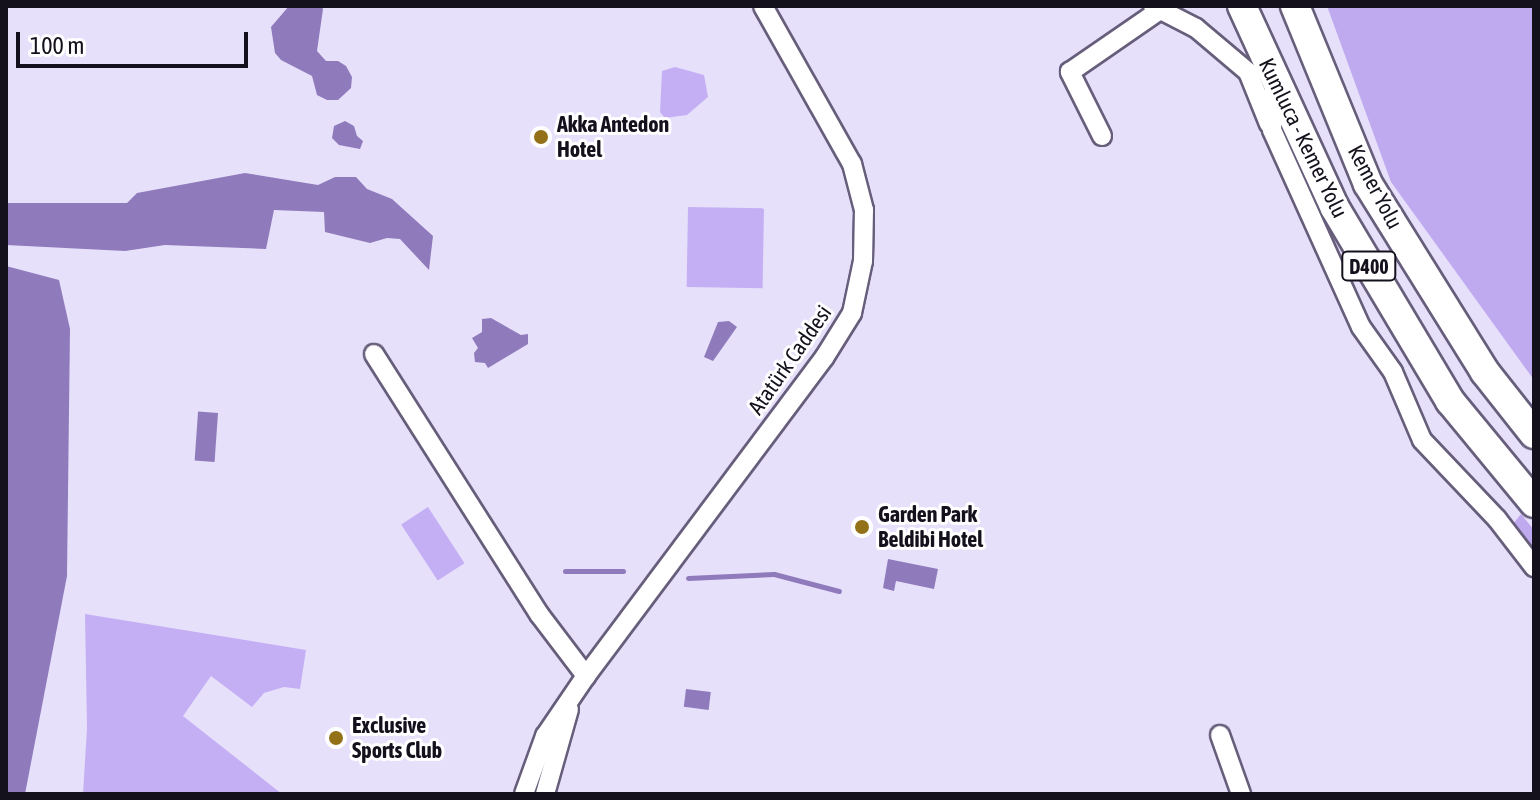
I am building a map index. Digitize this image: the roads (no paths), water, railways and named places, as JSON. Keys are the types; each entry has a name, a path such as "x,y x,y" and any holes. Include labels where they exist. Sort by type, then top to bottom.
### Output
{"highway":[{"name":"Kumluca - Kemer Yolu","path":"1242,6 1274,82 1335,208 1450,401 1534,503"},
{"name":"Kemer Yolu","path":"1295,6 1368,184 1485,372 1534,434"}],"street":[{"name":"Atatürk Caddesi","path":"524,794 545,736 586,676 824,358 852,313 863,261 864,210 852,164 763,6"},
{"path":"1102,136 1070,72 1156,8 1196,28 1248,72 1361,327 1393,372 1422,440 1497,519 1534,567"},
{"path":"1272,130 1274,82"},
{"path":"374,354 539,614 586,676"},
{"name":"Atatürk Caddesi","path":"545,794 562,743 570,702"},
{"path":"1220,735 1241,794"}],"waterway":[{"path":"565,571 623,571"},
{"path":"688,578 774,574 839,591"}],"place":[{"name":"Akka Antedon Hotel","path":"541,137"},
{"name":"Garden Park Beldibi Hotel","path":"862,527"},
{"name":"Exclusive Sports Club","path":"336,738"}]}
